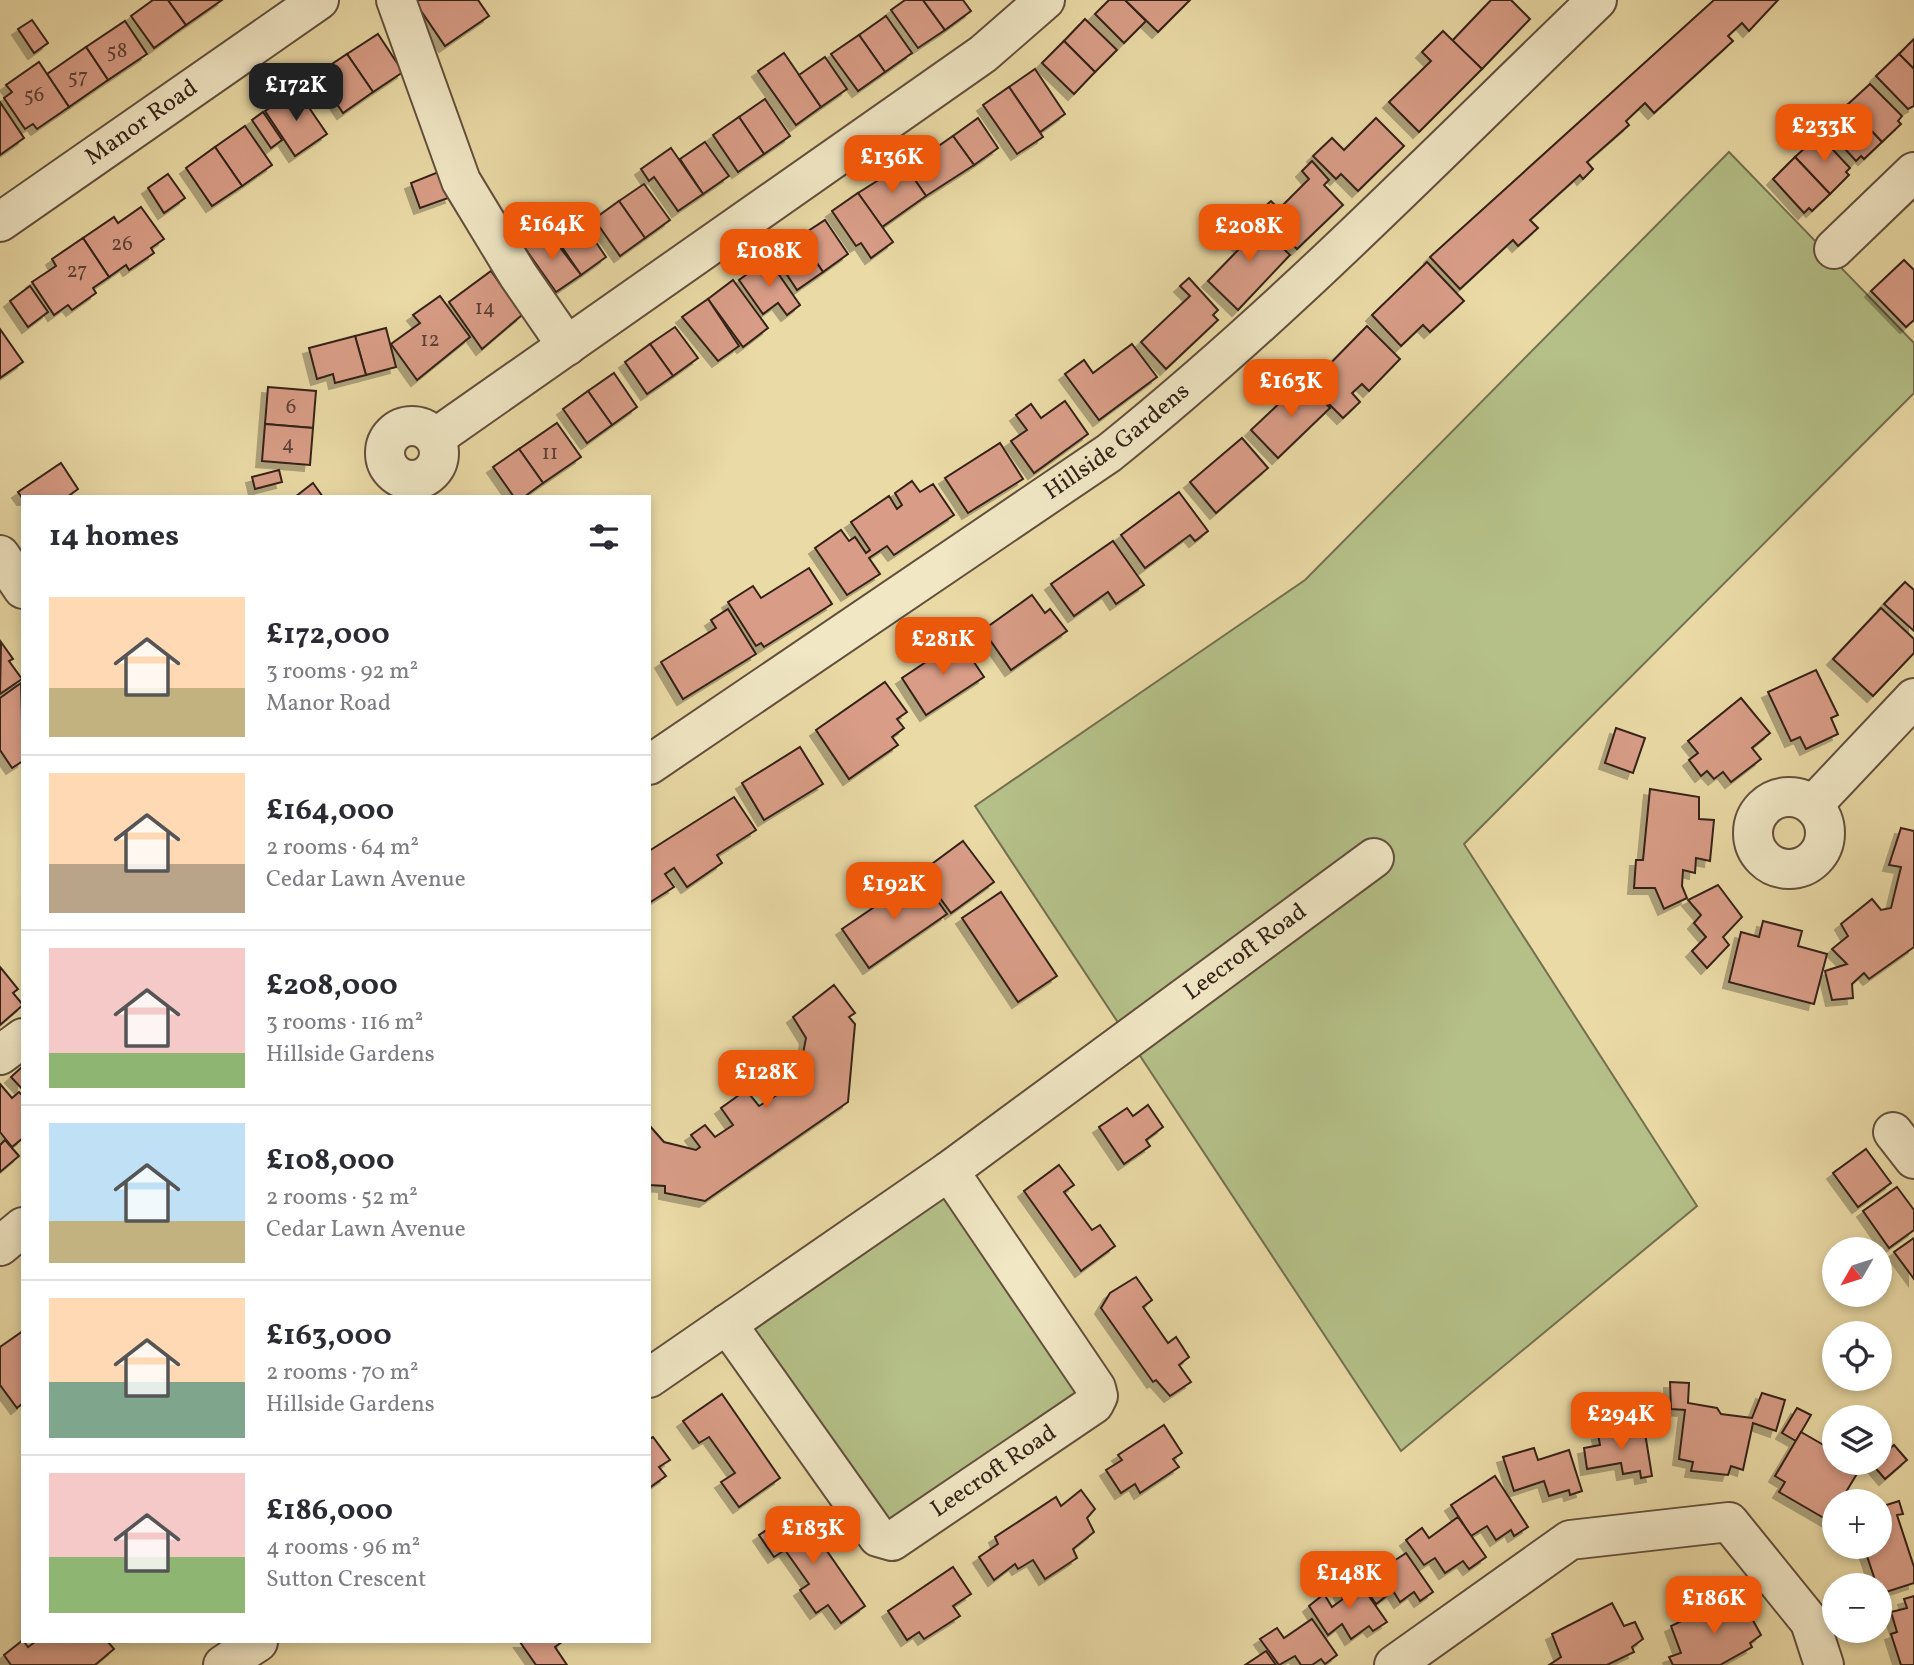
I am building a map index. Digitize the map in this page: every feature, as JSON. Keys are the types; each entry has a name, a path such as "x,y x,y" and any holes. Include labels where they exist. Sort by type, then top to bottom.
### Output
{"street":[{"name":"Manor Road","path":"0,222 319,0"},
{"path":"396,0 461,181 518,275 567,346"},
{"path":"435,438 983,54 1045,0"},
{"name":"Hillside Gardens","path":"651,764 1109,453 1169,405 1265,321 1597,0"},
{"path":"1834,249 1914,172"},
{"path":"0,555 21,586"},
{"path":"1813,805 1914,698"},
{"name":"Leecroft Road","path":"651,1377 949,1171 1374,858"},
{"path":"0,1055 21,1039"},
{"name":"Leecroft Road","path":"727,1324 878,1537 886,1541 892,1541 1094,1404 1098,1396 1096,1388 949,1171"},
{"path":"0,1246 21,1229"},
{"path":"1394,1665 1570,1540 1729,1522 1810,1622 1824,1665"},
{"path":"223,1665 256,1643"}],"green space":[{"path":"1729,152 1914,343 1914,393 1464,844 1697,1206 1401,1451 975,806 1305,580"},
{"path":"947,1196 1081,1394 893,1524 748,1334"}],"building":[{"path":"153,0 168,0 186,25 154,48 131,16"},
{"path":"168,0 222,0 186,25"},
{"path":"478,0 489,16 445,46 415,2"},
{"path":"905,0 923,0 945,30 918,48 891,10"},
{"path":"923,0 963,0 971,11 945,30"},
{"path":"1109,0 1125,0 1146,21 1124,43 1095,14"},
{"path":"1125,0 1190,0 1158,32"},
{"path":"1491,0 1511,0 1530,19 1482,69 1452,41"},
{"path":"1714,0 1778,0 1749,31 1742,23 1728,36 1733,41 1654,113 1645,103 1626,121 1629,125 1587,162 1593,169 1583,179 1580,175 1530,220 1538,228 1518,246 1513,240 1460,289 1430,257"},
{"path":"886,16 912,53 885,72 859,35"},
{"path":"1085,19 1117,50 1095,72 1064,41"},
{"path":"32,20 48,43 34,53 18,29"},
{"path":"125,21 147,54 108,80 86,47"},
{"path":"1443,31 1482,69 1419,132 1389,102 1431,61 1422,52"},
{"path":"378,34 403,72 373,92 347,54"},
{"path":"859,35 885,72 858,91 831,54"},
{"path":"1914,39 1914,69 1899,54"},
{"path":"1064,41 1095,72 1074,94 1042,63"},
{"path":"86,47 108,80 69,107 47,74"},
{"path":"784,53 821,107 796,125 758,71"},
{"path":"347,54 373,92 343,113 317,74"},
{"path":"1899,54 1914,69 1914,106 1908,109 1876,76"},
{"path":"825,57 847,89 821,107 799,75"},
{"path":"39,62 69,107 37,129 33,124 25,129 4,98 12,92 6,85"},
{"path":"1035,69 1065,114 1040,132 1009,87"},
{"path":"1870,84 1902,116 1898,121 1901,124 1882,142 1847,105"},
{"path":"1009,87 1043,137 1017,154 983,105"},
{"path":"297,90 327,134 295,156 265,111"},
{"path":"765,99 790,136 764,154 739,117"},
{"path":"0,102 24,138 0,155"},
{"path":"1847,105 1882,142 1864,159 1861,156 1856,161 1825,127"},
{"path":"263,112 282,140 271,148 252,120"},
{"path":"739,117 764,154 738,172 713,135"},
{"path":"978,118 998,148 974,165 953,136"},
{"path":"1376,118 1404,146 1358,191 1341,174 1336,179 1313,156 1332,138 1344,150"},
{"path":"245,126 272,165 242,186 215,147"},
{"path":"1819,135 1850,168 1846,172 1849,175 1830,194 1795,157"},
{"path":"953,136 974,165 926,196 904,164 924,149 927,154"},
{"path":"705,142 729,176 703,194 680,159"},
{"path":"215,147 242,186 212,206 186,168"},
{"path":"671,148 703,194 678,211 654,177 649,181 641,169"},
{"path":"1795,157 1830,194 1812,211 1809,208 1804,213 1773,179"},
{"path":"1312,161 1329,180 1324,185 1343,205 1297,249 1278,230 1273,234 1255,215 1271,201 1279,209 1309,179 1302,171"},
{"path":"904,164 926,196 882,227 858,193"},
{"path":"441,171 451,197 420,208 411,183"},
{"path":"168,174 185,198 164,213 148,188"},
{"path":"644,184 670,220 645,238 619,201"},
{"path":"858,193 893,242 871,258 861,243 856,246 832,211"},
{"path":"619,201 645,238 620,256 594,219"},
{"path":"141,207 164,239 151,248 154,253 129,270 126,265 109,277 83,238 114,217 118,223"},
{"path":"574,210 606,257 581,275 549,228"},
{"path":"1251,217 1290,255 1238,310 1208,281 1241,247 1231,238"},
{"path":"825,220 848,254 823,272 799,237"},
{"path":"549,233 581,275 556,292 522,244 533,237 537,242"},
{"path":"799,237 823,272 797,290 774,255"},
{"path":"83,238 109,277 93,288 96,293 72,310 68,305 54,315 32,282 56,266 52,259"},
{"path":"768,259 800,305 787,315 778,303 763,314 739,280"},
{"path":"1904,260 1914,270 1914,320 1906,327 1871,291"},
{"path":"1427,262 1464,301 1430,332 1423,325 1401,346 1372,315"},
{"path":"491,271 522,315 482,349 449,302"},
{"path":"1189,278 1218,310 1213,315 1218,320 1166,369 1141,342 1190,296 1180,286"},
{"path":"733,280 768,328 743,347 708,299"},
{"path":"30,286 48,312 28,327 10,301"},
{"path":"440,296 470,337 417,380 391,344 420,323 413,315"},
{"path":"708,299 739,346 718,361 682,317"},
{"path":"1367,326 1400,359 1369,391 1362,384 1352,393 1360,402 1343,418 1327,402 1336,394 1318,376"},
{"path":"675,327 698,358 673,376 650,344"},
{"path":"386,328 396,367 366,375 355,336"},
{"path":"0,329 23,362 0,378"},
{"path":"355,336 366,375 335,383 333,374 317,379 309,348"},
{"path":"650,344 673,376 647,394 625,362"},
{"path":"1132,344 1157,377 1099,420 1065,374 1084,360 1093,373"},
{"path":"614,373 637,407 612,425 588,391"},
{"path":"1304,380 1330,408 1278,458 1251,430"},
{"path":"268,387 316,391 313,428 265,424"},
{"path":"588,391 612,425 587,443 563,409"},
{"path":"1065,401 1088,434 1034,473 1011,441 1027,430 1016,415 1031,404 1041,418"},
{"path":"557,423 581,457 543,483 519,449"},
{"path":"265,424 313,428 310,465 262,461"},
{"path":"1242,438 1268,468 1216,513 1190,482"},
{"path":"1000,443 1023,479 968,513 945,478"},
{"path":"519,449 543,483 527,495 513,495 493,467"},
{"path":"61,463 78,489 70,495 21,496 18,492"},
{"path":"279,470 282,482 255,489 252,477"},
{"path":"912,481 920,492 933,484 954,515 894,555 887,546 869,558 880,574 847,595 815,548 841,530 849,541 855,537 866,553 870,550 851,522 889,496 897,509 902,505 895,493"},
{"path":"313,483 322,495 298,495"},
{"path":"1179,492 1208,531 1195,541 1190,535 1145,568 1121,535"},
{"path":"1113,541 1144,585 1116,604 1108,592 1074,616 1051,584"},
{"path":"809,568 832,604 764,647 761,643 756,646 728,602 753,586 761,598"},
{"path":"1905,582 1914,590 1914,631 1884,604"},
{"path":"1032,595 1045,613 1050,609 1067,631 1011,670 983,630"},
{"path":"1881,608 1914,639 1914,653 1873,696 1833,659"},
{"path":"728,609 756,654 683,699 661,662 716,628 711,620"},
{"path":"959,640 984,677 926,715 902,678"},
{"path":"1,642 13,659 9,661 21,680 0,694"},
{"path":"1816,670 1838,715 1831,718 1838,734 1806,749 1800,737 1791,741 1768,692"},
{"path":"885,682 907,712 897,719 904,728 892,737 898,745 849,779 816,730"},
{"path":"21,683 21,762 12,768 0,750 0,698"},
{"path":"1741,698 1770,733 1752,748 1761,759 1731,782 1723,772 1714,779 1707,771 1701,776 1689,760 1698,753 1688,741"},
{"path":"1616,728 1645,738 1633,773 1605,763"},
{"path":"800,747 823,784 764,820 742,783"},
{"path":"1650,789 1699,797 1699,819 1714,820 1710,861 1696,858 1695,873 1683,870 1682,886 1687,898 1664,909 1655,888 1634,888 1636,860 1643,860"},
{"path":"734,797 756,830 717,855 722,863 687,887 674,868 665,874 674,887 651,902 651,850"},
{"path":"1901,828 1914,831 1914,947 1869,979 1864,973 1852,984 1853,998 1832,1000 1825,971 1847,964 1832,949 1848,936 1841,924 1872,899 1881,910 1891,908 1901,867 1889,865"},
{"path":"963,841 994,882 951,913 921,872"},
{"path":"920,876 947,914 869,968 842,929"},
{"path":"1718,885 1742,917 1723,937 1729,945 1707,968 1692,951 1706,937 1694,923 1701,915 1688,900"},
{"path":"1001,892 1057,976 1018,1002 962,918"},
{"path":"1763,921 1802,931 1798,946 1827,954 1814,1004 1729,982 1741,932 1759,937"},
{"path":"0,967 18,989 13,993 21,1007 0,1025"},
{"path":"834,985 855,1013 849,1017 855,1024 848,1102 705,1201 665,1193 665,1186 651,1185 651,1127 664,1142 696,1150 700,1147 691,1135 705,1125 715,1137 733,1125 721,1108 746,1090 759,1106 780,1093 770,1080 785,1069 794,1082 798,1080 806,1038 793,1017"},
{"path":"21,1068 21,1088 11,1077"},
{"path":"0,1084 12,1098 19,1092 21,1094 21,1140 12,1147 0,1132"},
{"path":"1148,1105 1163,1127 1146,1140 1150,1146 1124,1164 1099,1127 1127,1108 1133,1116"},
{"path":"5,1140 19,1156 0,1172 0,1145"},
{"path":"1866,1149 1891,1183 1858,1207 1833,1173"},
{"path":"1059,1165 1074,1185 1064,1192 1092,1230 1100,1225 1115,1246 1081,1271 1024,1191"},
{"path":"1897,1187 1914,1210 1914,1230 1892,1246 1892,1237 1881,1237 1863,1211"},
{"path":"1914,1238 1914,1279 1894,1252"},
{"path":"1136,1277 1152,1300 1143,1307 1168,1343 1176,1337 1189,1357 1179,1365 1191,1382 1170,1396 1156,1380 1153,1382 1101,1308 1110,1293"},
{"path":"21,1332 21,1405 17,1408 0,1385 0,1347"},
{"path":"1670,1382 1689,1383 1688,1403 1717,1408 1721,1414 1752,1418 1762,1393 1785,1400 1776,1431 1753,1423 1743,1470 1731,1466 1728,1475 1691,1471 1693,1462 1679,1459 1685,1410 1671,1409"},
{"path":"722,1394 780,1478 739,1507 721,1482 735,1473 709,1437 699,1443 683,1421"},
{"path":"1797,1408 1811,1415 1796,1441 1782,1433"},
{"path":"1164,1425 1182,1453 1173,1459 1179,1467 1140,1493 1135,1484 1121,1493 1106,1470 1122,1460 1118,1455"},
{"path":"1644,1427 1652,1476 1641,1478 1640,1471 1623,1474 1621,1463 1587,1469 1584,1448 1600,1445 1598,1434"},
{"path":"1801,1432 1822,1444 1822,1475 1856,1475 1848,1489 1822,1489 1822,1517 1779,1492 1785,1482 1775,1476"},
{"path":"653,1437 670,1460 659,1467 666,1476 651,1487"},
{"path":"1894,1445 1907,1460 1892,1473"},
{"path":"1534,1448 1538,1460 1569,1450 1582,1491 1570,1495 1569,1490 1549,1496 1544,1481 1514,1491 1503,1457"},
{"path":"1495,1476 1528,1527 1514,1536 1511,1530 1496,1540 1487,1526 1471,1536 1451,1505"},
{"path":"1081,1490 1095,1509 1087,1518 1094,1532 1073,1549 1077,1558 1045,1579 1033,1560 1018,1569 1015,1564 994,1580 979,1557 998,1544 995,1537 1056,1497 1061,1506"},
{"path":"1899,1501 1903,1514 1897,1515 1914,1567 1914,1583 1892,1590 1892,1573 1873,1573 1868,1559 1892,1559 1892,1503"},
{"path":"798,1509 865,1606 841,1623 828,1605 816,1613 800,1590 809,1584 785,1550 774,1557 759,1535"},
{"path":"1458,1517 1486,1557 1469,1569 1463,1561 1445,1573 1435,1558 1424,1565 1406,1540 1422,1528 1429,1538"},
{"path":"1406,1553 1433,1592 1420,1601 1414,1592 1400,1602 1393,1591 1376,1604 1354,1572 1373,1559 1380,1570"},
{"path":"953,1567 971,1594 953,1606 960,1616 924,1639 919,1632 907,1640 888,1611"},
{"path":"1346,1579 1354,1590 1361,1585 1387,1622 1373,1631 1369,1626 1351,1639 1342,1624 1328,1635 1309,1606 1324,1594 1332,1607 1343,1599 1337,1586"},
{"path":"1914,1596 1914,1665 1901,1665 1892,1637 1892,1634 1897,1632 1892,1612 1907,1608 1904,1599"},
{"path":"1730,1598 1741,1618 1750,1615 1761,1635 1750,1643 1752,1647 1720,1665 1673,1665 1669,1657 1681,1653 1671,1626"},
{"path":"1612,1603 1624,1626 1635,1622 1643,1639 1632,1647 1634,1652 1607,1665 1549,1665 1561,1657 1552,1634"},
{"path":"1312,1619 1337,1655 1325,1664 1321,1659 1312,1665 1301,1665 1295,1656 1279,1665 1260,1639 1277,1628 1284,1638"},
{"path":"21,1642 28,1647 34,1643 109,1643 114,1649 95,1665 11,1665 4,1655"},
{"path":"521,1643 561,1643 555,1647 567,1665 536,1665"},
{"path":"1266,1651 1276,1665 1245,1665"}]}
